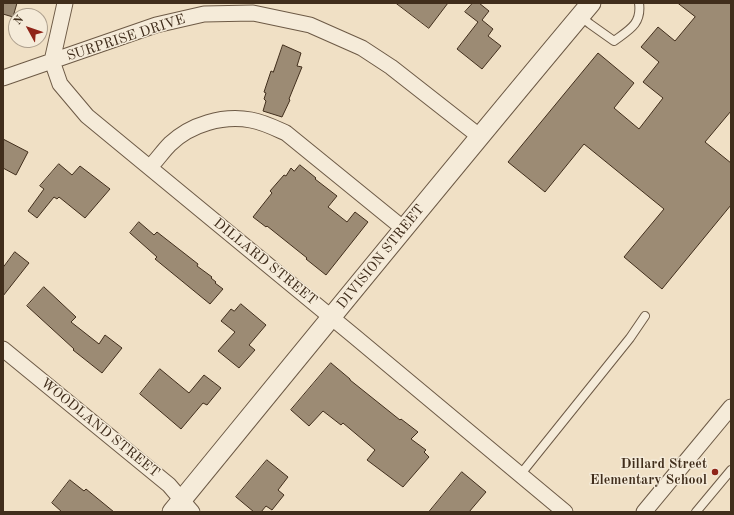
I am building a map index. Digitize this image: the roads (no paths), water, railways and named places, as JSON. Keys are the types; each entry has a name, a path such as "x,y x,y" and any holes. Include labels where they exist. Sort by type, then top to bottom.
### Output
{"street":[{"path":"52,61 65,3"},
{"name":"DIVISION STREET","path":"182,508 332,317 479,136 586,10"},
{"name":"SURPRISE DRIVE","path":"3,78 158,25 204,14 253,12 310,25 362,48 391,67 479,136"},
{"name":"DILLARD STREET","path":"52,61 60,84 87,116 566,512"},
{"path":"150,167 171,143 195,128 210,122 232,119 251,120 268,124 286,133 404,229"},
{"name":"WOODLAND STREET","path":"3,349 169,485 182,508"},
{"path":"644,512 731,407"}],"lane":[{"path":"586,10 590,24 614,42 634,27 640,14 639,3"},
{"path":"520,474 630,338 645,316"},
{"path":"696,512 731,470"}],"place":[{"name":"Dillard Street Elementary School","path":"715,472"}]}
